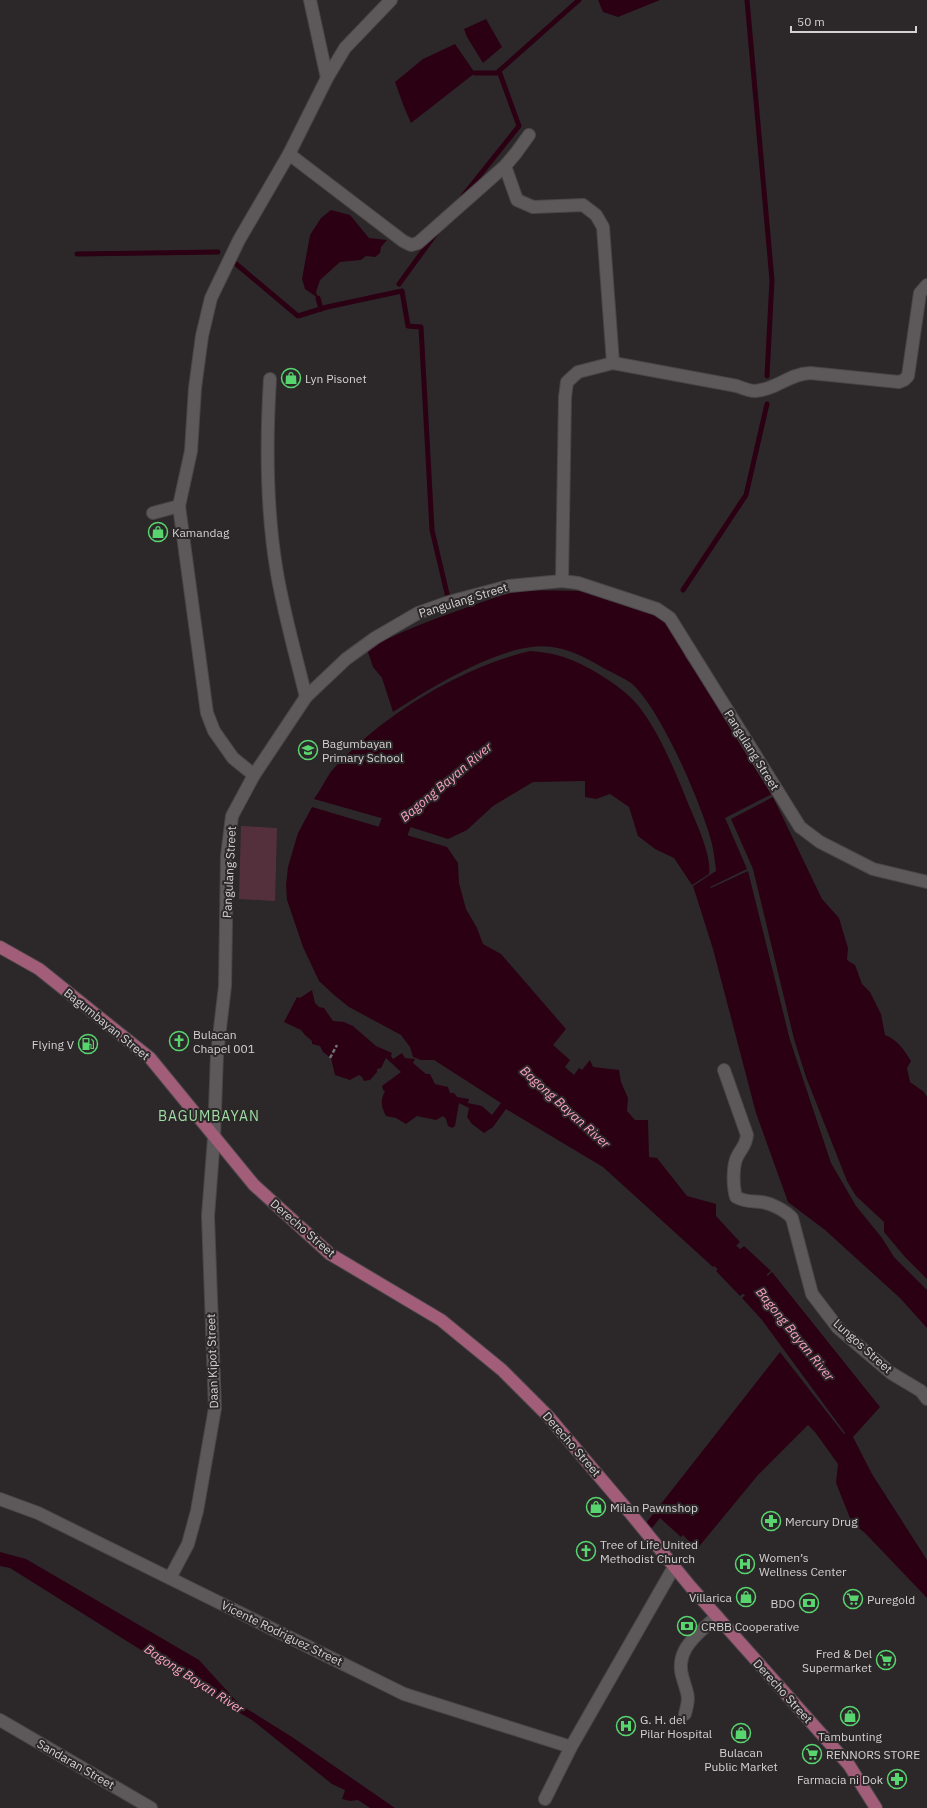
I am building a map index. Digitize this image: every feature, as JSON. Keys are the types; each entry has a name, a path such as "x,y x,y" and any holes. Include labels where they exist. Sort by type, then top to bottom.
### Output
{"main road":[{"name":"Bagumbayan Street","path":"0,947 39,969 150,1058 214,1138"},
{"name":"Derecho Street","path":"214,1138 254,1185 330,1254 441,1320 502,1370 548,1416 674,1567 849,1765 876,1808"}],"street":[{"path":"310,0 327,78"},
{"path":"254,775 233,758 214,731 207,713 179,506 191,451 195,388 202,336 211,298 238,240 289,154 327,78 345,48 391,0"},
{"path":"289,154 403,241 412,245 418,243 505,166 529,135"},
{"path":"505,166 517,200 533,207 583,205 596,215 604,227 613,363"},
{"path":"562,581 565,397 567,382 578,372 613,363 736,386 754,391 766,389 798,374 810,372 899,382 908,376 920,293 927,286"},
{"path":"270,379 267,461 271,531 277,573 306,696"},
{"path":"153,513 179,506"},
{"name":"Pangulang Street","path":"214,1138 217,1054 225,986 227,856 232,816 254,775 306,696 346,659 375,638 418,613 450,602 509,586 562,581 578,583 657,609 670,618 800,827 820,842 873,869 927,882"},
{"name":"Lungos Street","path":"724,1070 747,1135 746,1144 737,1157 734,1180 736,1197 744,1201 763,1202 788,1214 792,1218 812,1294 838,1328 891,1372 921,1392 927,1399"},
{"name":"Daan Kipot Street","path":"170,1578 188,1544 195,1517 215,1408 208,1242 208,1208 214,1138"},
{"name":"Vicente Rodriguez Street","path":"0,1499 38,1513 404,1694 571,1747"},
{"path":"544,1799 571,1747 674,1567"},
{"path":"685,1714 688,1703 688,1692 682,1678 680,1660 684,1649 717,1616"},
{"name":"Sandaran Street","path":"0,1720 151,1808"}],"path":[{"path":"330,1058 338,1045"}],"shaded area":[{"path":"241,826 277,828 275,901 239,899"}],"water":[{"path":"598,0 660,0 618,17 603,12"},
{"path":"486,19 502,47 483,63 467,37 464,29"},
{"path":"455,44 475,73 411,123 395,82 423,59"},
{"path":"331,210 350,215 369,238 387,240 381,247 380,253 375,257 366,256 361,260 340,262 320,280 316,292 318,298 305,289 302,279 310,235 321,218"},
{"path":"516,590 581,591 665,616 686,658 729,720 772,794 725,818 747,869 710,887 711,888 748,871 790,1040 831,1163 856,1206 882,1238 894,1257 927,1290 927,1328 900,1298 825,1230 788,1202 756,1113 713,949 693,886 716,871 712,844 700,807 679,759 655,713 642,695 628,681 589,660 561,649 542,646 531,647 496,656 441,682 393,712 382,678 373,667 367,649 422,624"},
{"path":"530,651 556,655 569,659 592,670 615,684 640,708 662,743 680,783 706,850 709,874 692,885 674,858 655,849 638,836 629,807 610,794 596,799 585,797 585,781 533,782 493,806 467,830 448,839 398,823 395,826 395,822 314,799 330,773 338,764 353,749 392,717 436,689 482,666"},
{"path":"773,797 822,899 839,918 848,948 847,960 855,965 862,984 870,992 881,1014 885,1035 897,1043 906,1053 911,1061 907,1068 910,1082 924,1092 927,1097 927,1279 905,1257 884,1232 884,1222 856,1196 847,1181 806,1077 794,1039 753,869 731,819"},
{"path":"312,807 447,847 458,863 459,883 466,909 477,928 483,944 501,954 566,1029 553,1045 570,1060 565,1067 574,1075 579,1068 582,1070 590,1060 593,1067 619,1070 621,1082 628,1098 627,1111 635,1120 648,1120 649,1157 657,1158 687,1196 716,1204 716,1216 740,1242 713,1267 603,1167 506,1109 493,1127 484,1133 472,1124 467,1117 469,1108 459,1103 455,1126 452,1128 448,1126 446,1119 443,1116 436,1120 417,1116 406,1124 396,1118 386,1116 382,1104 382,1098 385,1091 383,1090 382,1086 401,1072 386,1058 381,1068 377,1069 377,1072 370,1080 364,1081 359,1075 350,1080 335,1075 331,1058 323,1052 320,1046 312,1044 312,1041 301,1030 284,1022 297,997 300,998 312,990 315,1003 319,1007 324,1008 333,1021 344,1022 353,1026 376,1046 392,1053 391,1056 393,1059 402,1053 405,1058 415,1059 413,1063 426,1074 430,1074 435,1084 448,1087 450,1093 454,1093 457,1097 469,1099 468,1103 482,1106 492,1115 501,1103 434,1060 421,1060 413,1057 410,1047 401,1035 349,1007 319,981 303,947 287,900 286,885 288,867 298,833"},
{"path":"744,1246 771,1271 740,1296 716,1271"},
{"path":"772,1272 880,1407 853,1437 872,1474 927,1560 927,1598 865,1533 852,1523 836,1483 838,1464 815,1432 808,1425 758,1475 697,1549 683,1535 681,1537 660,1518 652,1528 646,1523 780,1352 844,1434 845,1433 762,1320 742,1298"},
{"path":"0,1552 26,1559 199,1660 239,1704 292,1737 395,1808 370,1808 358,1800 350,1801 342,1799 345,1790 332,1784 252,1720 197,1688 149,1655 10,1568 0,1566"}],"waterway":[{"path":"463,196 519,126 499,71 579,0"},
{"path":"747,0 772,280 767,376"},
{"path":"475,73 498,73"},
{"path":"399,284 437,232"},
{"path":"77,254 218,252"},
{"path":"235,263 298,316 327,307 402,291 408,326 421,327 432,530 449,602"},
{"path":"318,298 321,309"},
{"path":"683,590 746,495 767,404"},
{"name":"Bagong Bayan River","path":"384,872 393,831 398,818 423,798"},
{"name":"Bagong Bayan River","path":"695,1227 755,1284 782,1318"}],"place":[{"name":"Lyn Pisonet","path":"291,378"},
{"name":"Kamandag","path":"158,532"},
{"name":"Bagumbayan Primary School","path":"308,750"},
{"name":"Bulacan Chapel 001","path":"179,1041"},
{"name":"Flying V","path":"88,1044"},
{"name":"Milan Pawnshop","path":"596,1507"},
{"name":"Mercury Drug","path":"771,1521"},
{"name":"Tree of Life United Methodist Church","path":"586,1551"},
{"name":"Women’s Wellness Center","path":"745,1564"},
{"name":"Villarica","path":"746,1597"},
{"name":"Puregold","path":"853,1599"},
{"name":"BDO","path":"809,1603"},
{"name":"CRBB Cooperative","path":"687,1626"},
{"name":"Fred & Del Supermarket","path":"886,1660"},
{"name":"Tambunting","path":"850,1716"},
{"name":"G. H. del Pilar Hospital","path":"626,1726"},
{"name":"Bulacan Public Market","path":"741,1733"},
{"name":"RENNORS STORE","path":"812,1754"},
{"name":"Farmacia ni Dok","path":"897,1779"}],"district":[{"name":"BAGUMBAYAN","path":"209,1116"}]}
